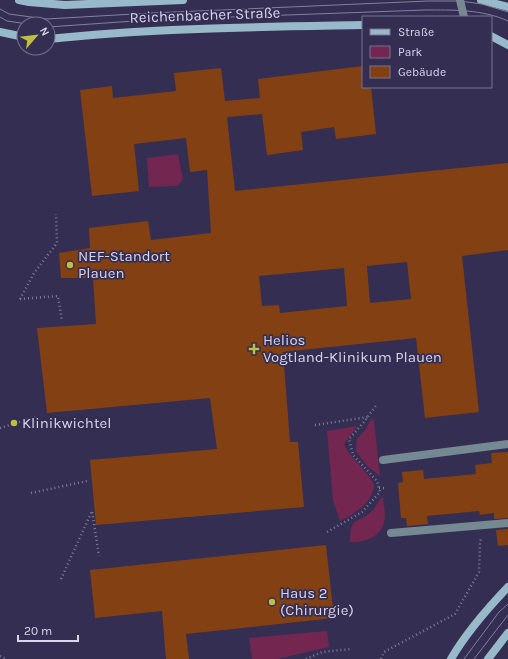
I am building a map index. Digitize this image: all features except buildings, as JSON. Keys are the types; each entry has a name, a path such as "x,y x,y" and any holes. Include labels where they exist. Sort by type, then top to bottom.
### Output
{"street":[{"name":"Reichenbacher Straße","path":"19,0 65,5 183,0"},
{"path":"460,0 464,16"},
{"path":"481,0 508,7"},
{"name":"Reichenbacher Straße","path":"56,37 112,32 362,25"},
{"path":"0,32 16,35"},
{"path":"492,37 508,45"},
{"path":"383,460 508,444"},
{"path":"391,533 508,523"},
{"path":"451,659 458,646 490,606 508,588"},
{"path":"488,659 508,633"}],"path":[{"path":"56,214 57,243 34,273 20,299 58,296 62,321"},
{"path":"327,532 362,512 380,492 377,481 353,455 349,439 377,404"},
{"path":"0,428 36,417"},
{"path":"315,425 368,417"},
{"path":"31,493 87,481"},
{"path":"379,488 386,488"},
{"path":"61,579 92,511 99,556"},
{"path":"381,659 384,652 455,614 479,572 480,543 486,525"},
{"path":"306,659 322,652 351,649"},
{"path":"0,656 6,659"}],"green space":[{"path":"178,154 183,180 177,186 149,187 147,158"},
{"path":"372,418 374,421 380,476 367,466 356,451 357,439 365,430"},
{"path":"357,426 344,444 370,478 374,487 369,499 360,509 340,521 333,500 327,431"},
{"path":"383,496 385,515 382,528 378,533 369,539 350,542 351,527 353,524 368,515"},
{"path":"327,631 329,647 277,659 252,659 249,638"}],"tram line":[{"path":"0,9 9,14 46,19 152,13 428,1 460,1 482,4 508,12"},
{"path":"56,26 149,20 425,10 477,12 508,21"},
{"path":"0,17 7,21 16,22"},
{"path":"464,659 499,612 508,604"},
{"path":"474,659 508,615"}],"place":[{"name":"NEF-Standort Plauen","path":"70,265"},
{"name":"Helios Vogtland-Klinikum Plauen","path":"254,349"},
{"name":"Klinikwichtel","path":"14,423"},
{"name":"Haus 2 (Chirurgie)","path":"272,602"}]}
